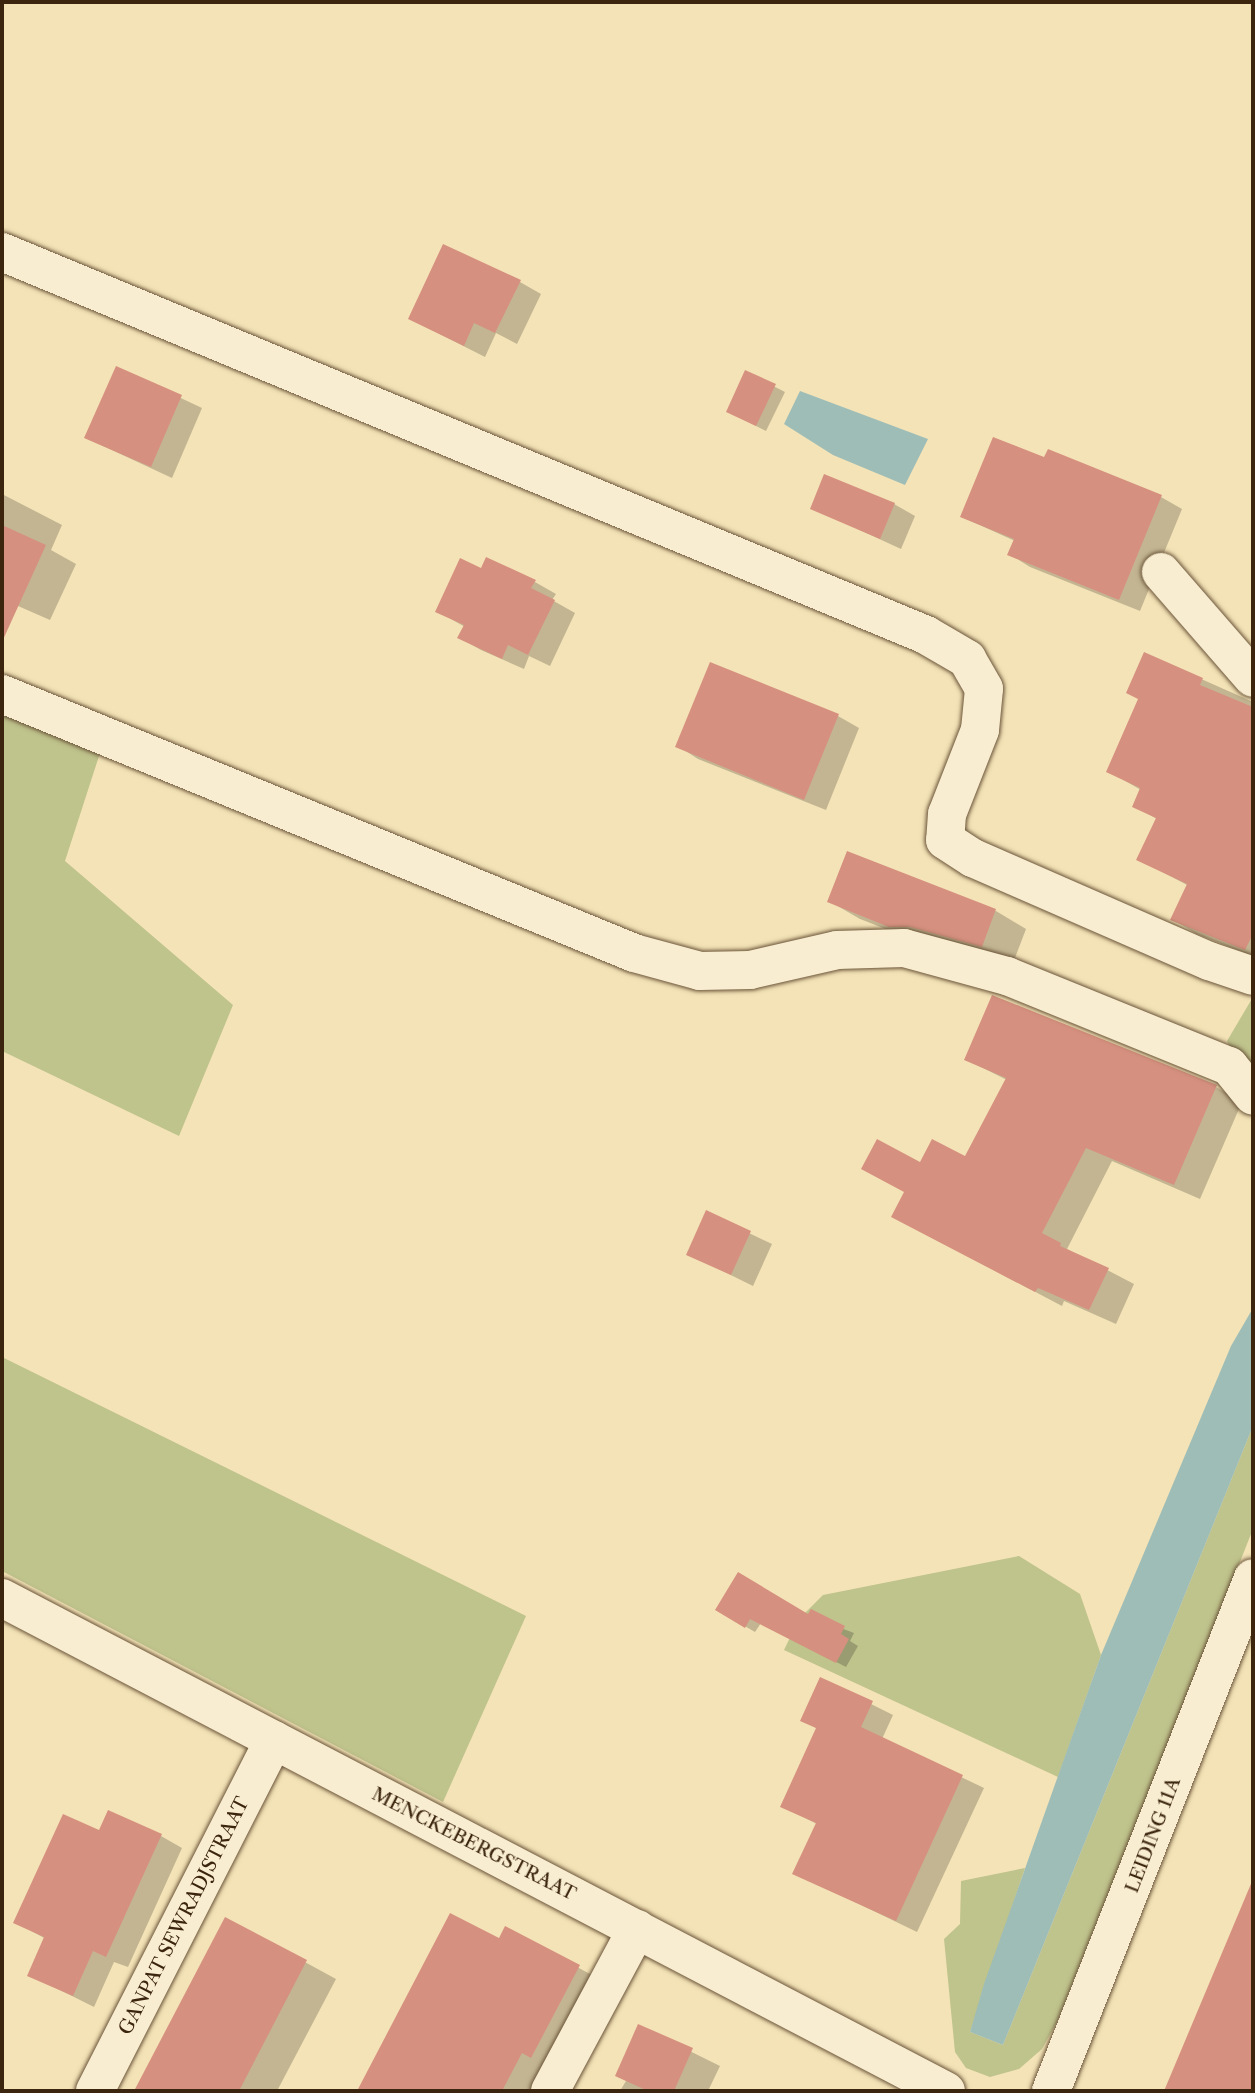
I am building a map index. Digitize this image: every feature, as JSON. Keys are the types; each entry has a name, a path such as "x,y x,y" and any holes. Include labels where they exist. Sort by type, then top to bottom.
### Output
{"street":[{"path":"2,252 926,635 967,659 984,689 980,730 947,814 945,840 973,858 1209,961 1253,976"},
{"path":"1161,572 1253,678"},
{"path":"2,694 634,953 700,971 725,971 750,970 837,950 904,948 1007,976 1229,1066 1253,1096"},
{"name":"LEIDING 11A","path":"1051,2091 1253,1578"},
{"name":"MENCKEBERGSTRAAT","path":"2,1598 946,2091"},
{"name":"GANPAT SEWRADJSTRAAT","path":"95,2091 274,1740"},
{"path":"550,2091 637,1929"}],"green space":[{"path":"2,714 100,753 65,861 233,1005 179,1136 2,1051"},
{"path":"1253,997 1253,1069 1232,1052 1227,1041"},
{"path":"2,1357 526,1616 443,1802 2,1571"},
{"path":"1253,1426 1253,1529 1058,2020 1042,2049 1019,2069 990,2077 966,2068 955,2052 944,1939 960,1924 961,1881 1025,1868 970,2032 1003,2045"},
{"path":"1019,1556 1080,1594 1101,1655 1058,1777 784,1650 799,1619 823,1595"}],"water":[{"path":"800,391 928,439 905,485 833,455 784,424"},
{"path":"1253,1308 1253,1426 1003,2045 970,2032 984,1984 1101,1655 1231,1346"}],"building":[{"path":"443,244 521,280 495,333 474,323 464,346 408,319"},
{"path":"116,366 182,395 151,467 84,438"},
{"path":"745,370 776,384 756,426 726,412"},
{"path":"993,437 1044,457 1048,449 1162,495 1119,600 1007,555 1014,539 960,517"},
{"path":"824,474 895,503 880,539 810,509"},
{"path":"2,525 46,545 2,642"},
{"path":"486,557 536,580 531,588 555,600 528,655 508,645 502,659 457,638 464,625 435,612 460,558 481,568"},
{"path":"1144,652 1203,678 1200,685 1253,707 1253,934 1245,950 1170,920 1187,884 1136,860 1156,818 1132,807 1140,788 1106,772 1138,699 1126,693"},
{"path":"710,662 839,714 804,800 675,747"},
{"path":"847,851 996,909 982,947 910,927 889,927 827,902"},
{"path":"992,995 1217,1085 1174,1185 1086,1148 1042,1233 1061,1243 1060,1246 1109,1268 1089,1310 1038,1288 1035,1292 891,1217 904,1192 861,1169 877,1139 920,1162 932,1139 965,1156 1006,1078 964,1060"},
{"path":"706,1210 751,1231 731,1275 686,1255"},
{"path":"738,1572 808,1614 811,1609 845,1626 841,1634 849,1639 836,1663 750,1619 745,1628 715,1610"},
{"path":"820,1677 873,1701 861,1727 963,1775 896,1921 792,1874 816,1823 780,1807 816,1728 800,1721"},
{"path":"108,1810 162,1834 106,1957 93,1951 73,1996 27,1976 44,1937 13,1923 63,1814 99,1830"},
{"path":"1253,1879 1253,2091 1164,2091"},
{"path":"450,1913 499,1938 505,1926 580,1965 531,2058 522,2053 502,2091 357,2091"},
{"path":"225,1917 307,1960 239,2091 134,2091"},
{"path":"638,2024 693,2048 674,2091 648,2091 615,2076"}]}
